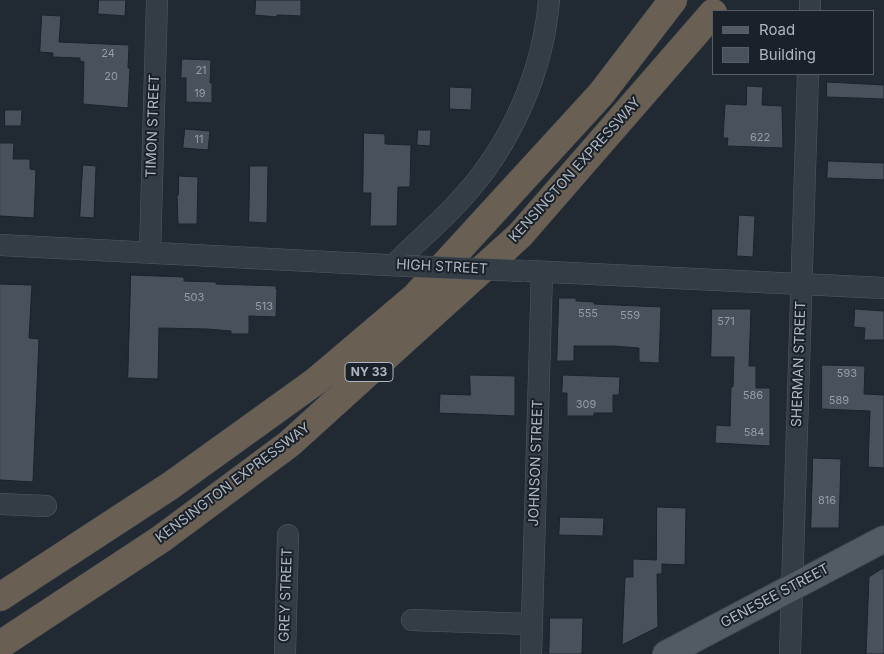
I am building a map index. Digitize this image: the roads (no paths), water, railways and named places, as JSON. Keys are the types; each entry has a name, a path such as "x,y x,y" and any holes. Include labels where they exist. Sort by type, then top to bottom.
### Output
{"highway":[{"name":"NY 33","path":"0,597 170,486 309,386 415,297 601,94 673,0"},
{"name":"KENSINGTON EXPRESSWAY","path":"715,10 724,0"},
{"name":"KENSINGTON EXPRESSWAY","path":"0,645 161,538 289,444 520,235 712,13"}],"main road":[{"name":"GENESEE STREET","path":"666,654 884,539"}],"street":[{"name":"TIMON STREET","path":"150,253 157,0"},
{"path":"400,265 463,197 499,148 518,114 533,77 545,32 549,0"},
{"name":"SHERMAN STREET","path":"790,654 808,75"},
{"name":"HIGH STREET","path":"0,245 884,288"},
{"name":"JOHNSON STREET","path":"531,654 533,271"},
{"path":"0,504 46,506"},
{"name":"GREY STREET","path":"285,654 288,535"},
{"path":"412,620 532,624"}]}
